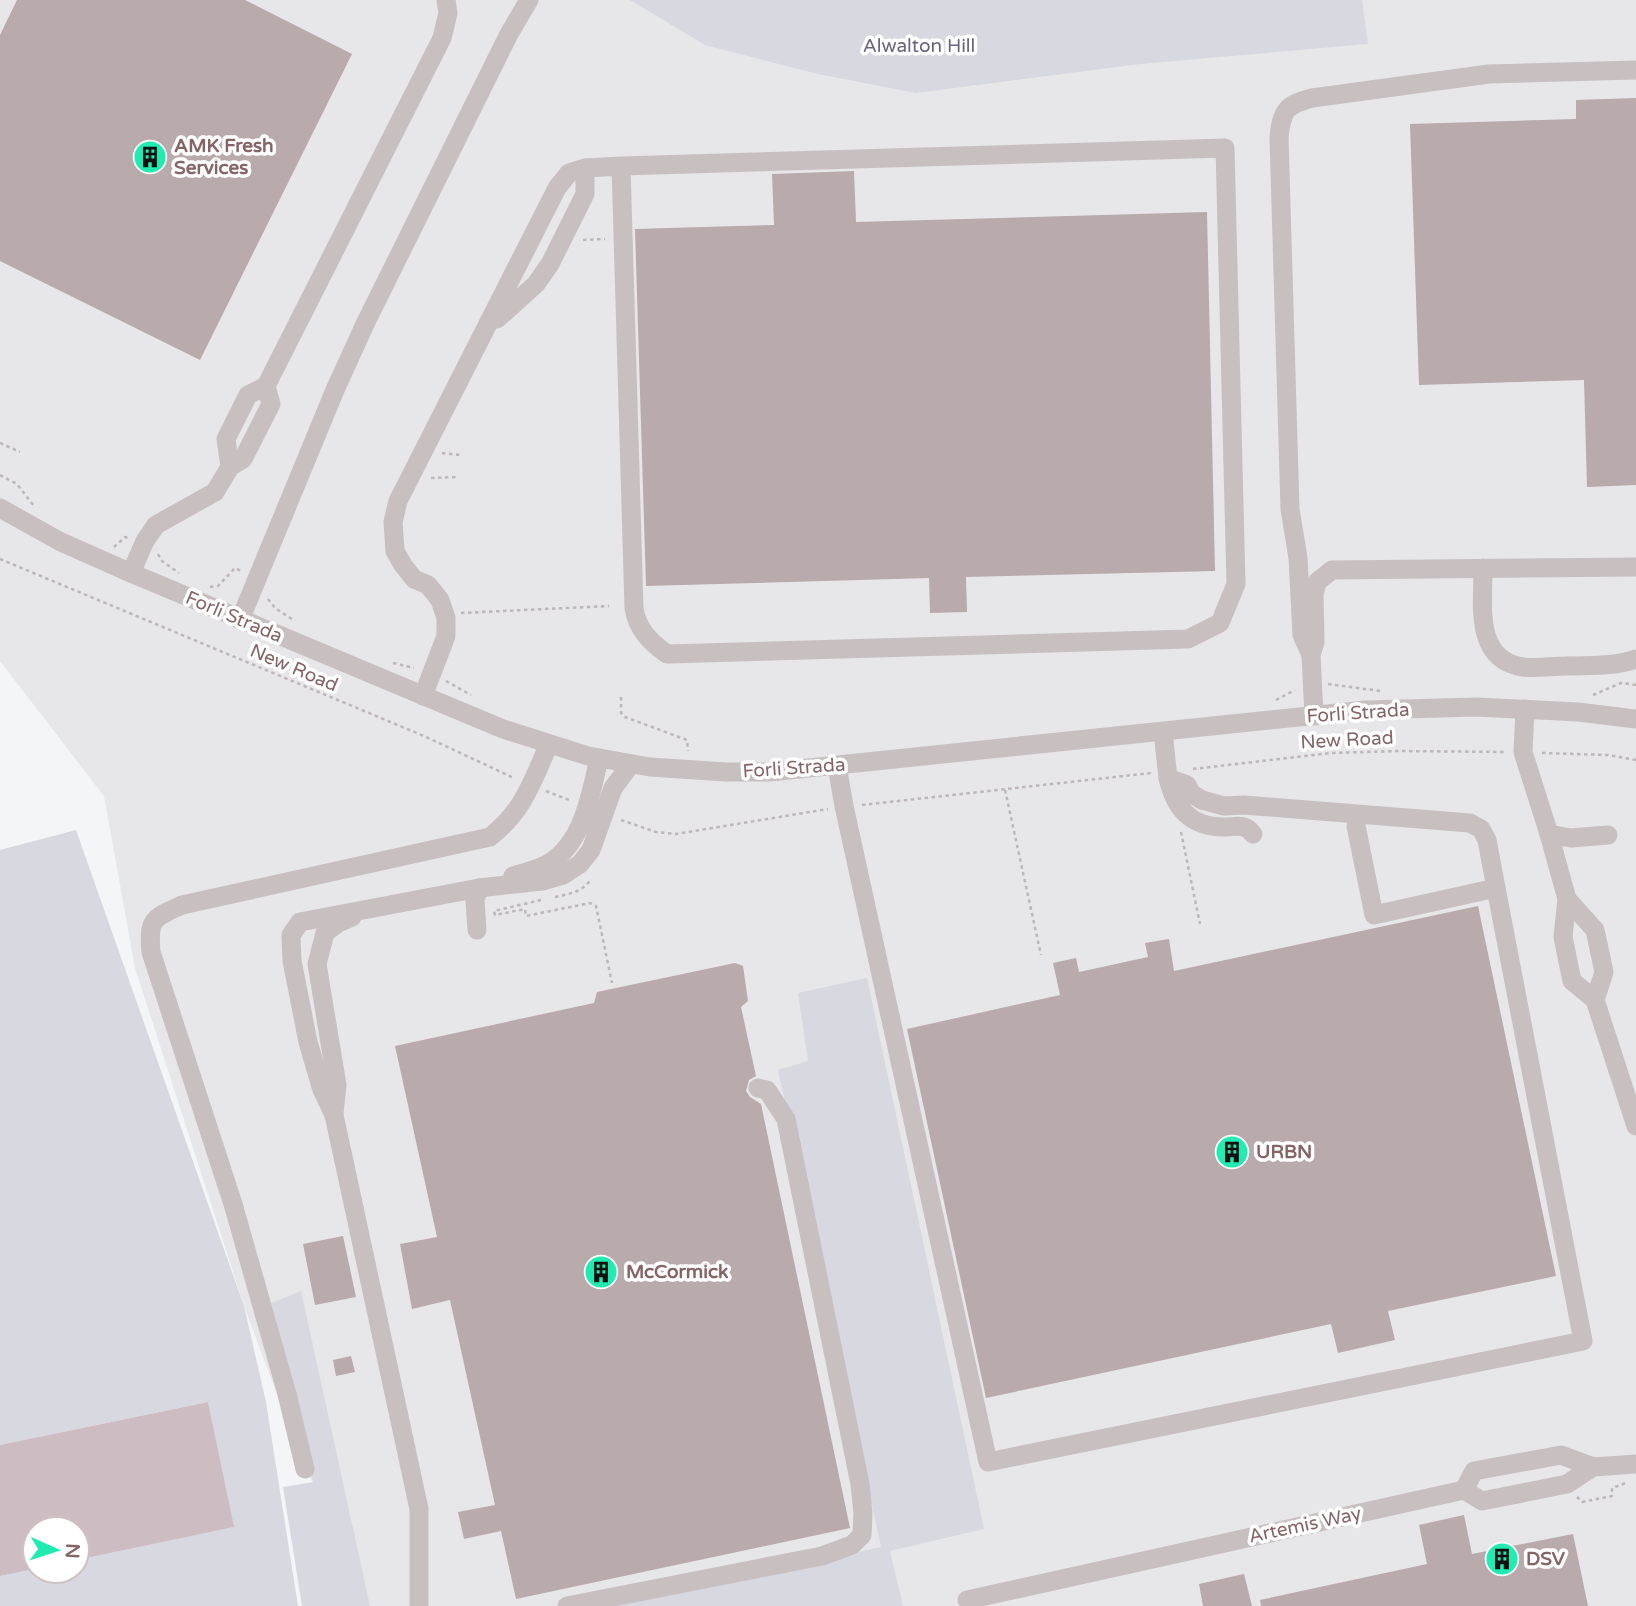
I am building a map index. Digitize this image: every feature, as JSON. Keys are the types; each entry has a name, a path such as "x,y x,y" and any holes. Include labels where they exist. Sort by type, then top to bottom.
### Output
{"street":[{"path":"131,573 145,541 156,525 215,492 221,485 230,467 226,439 248,395 267,386 442,37 448,13 446,0"},
{"path":"240,620 365,324 509,34 529,0"},
{"path":"1311,655 1302,635 1300,586 1290,509 1279,137 1282,116 1293,103 1312,98 1489,74 1636,70"},
{"path":"423,696 446,636 446,618 440,600 428,585 414,579 399,558 393,537 398,501 557,188 569,173 586,168 621,166 1226,148 1236,584 1220,623 1188,639 667,654 654,644 636,620 634,608 621,166"},
{"path":"488,323 496,321 536,284 550,264 585,194 586,168"},
{"name":"Forli Strada","path":"0,508 61,542 131,573 503,729 599,758 631,764 726,772 770,772 1379,710 1477,707 1635,714"},
{"path":"1300,586 1306,575 1313,570 1636,567"},
{"path":"1483,568 1483,611 1488,642 1503,662 1523,667 1610,664 1636,660"},
{"path":"1314,716 1311,655 1315,642 1314,595 1317,582 1332,570"},
{"path":"1525,709 1523,752 1567,899 1563,937 1572,981 1595,1000 1636,1126"},
{"path":"1163,732 1159,778 1176,804 1194,820 1213,827 1241,826 1249,828 1254,834"},
{"path":"305,1469 233,1204 151,953 149,934 152,922 159,915 182,905 491,838 510,822 531,785 549,744"},
{"path":"479,888 547,865 561,855 580,824 599,758"},
{"path":"419,1606 419,1509 334,1115 322,1090 308,1042 292,961 291,935 300,922 323,916 373,910 479,888 542,881 563,875 580,864 591,850 613,788 631,764"},
{"path":"837,766 988,1462 1583,1340 1487,840 1481,829 1470,823 1244,805 1224,806 1202,800 1192,794 1187,785 1159,778"},
{"path":"1356,825 1374,915 1496,888"},
{"path":"1549,834 1571,838 1608,835"},
{"path":"477,930 475,900 479,888"},
{"path":"1567,899 1595,930 1604,972 1595,1000"},
{"path":"334,1115 337,1086 317,964 325,933 338,923 373,910"},
{"path":"567,1606 822,1556 852,1545 862,1535 860,1484 786,1119 767,1090 758,1088"},
{"path":"1464,1490 1474,1471 1561,1455 1593,1467"},
{"name":"Artemis Way","path":"967,1600 1464,1490 1482,1502 1567,1485 1593,1467 1636,1464"}],"path":[{"path":"0,443 20,452"},
{"path":"439,448 443,454 460,455"},
{"path":"0,475 17,484 36,509"},
{"path":"421,479 460,477"},
{"path":"108,546 115,547 125,537 128,538"},
{"path":"151,549 158,553 162,561 183,575"},
{"name":"New Road","path":"0,559 424,736 578,804"},
{"path":"206,587 218,586 235,568 238,570"},
{"path":"267,596 275,608 303,626"},
{"path":"460,621 457,613 609,606"},
{"path":"385,662 407,665"},
{"path":"451,673 453,684 481,701"},
{"path":"1621,683 1636,685"},
{"path":"1272,703 1300,687"},
{"path":"621,697 621,713 625,717 687,740 688,755 681,754"},
{"name":"New Road","path":"1189,769 1331,753 1507,752"},
{"path":"1540,753 1608,755 1636,760"},
{"path":"857,805 1159,778"},
{"path":"1005,790 1041,954"},
{"path":"616,818 656,832 676,834 831,809"},
{"path":"1181,830 1200,924"},
{"path":"595,872 589,883 575,893 494,911 495,915 524,909 526,916 590,903 596,906 612,983"}],"shaded area":[{"path":"0,0 1636,0 1636,1606 356,1606 313,1483 305,1469 244,1306 135,968 104,796 0,661"},
{"path":"208,1402 234,1527 91,1557 91,1515 21,1515 21,1572 0,1576 0,1445"}],"green space":[{"name":"Alwalton Hill","path":"630,0 1362,0 1368,44 1140,64 916,93 818,74 705,45"},
{"path":"76,830 244,1306 266,1402 298,1606 0,1606 0,1576 21,1572 21,1585 91,1585 91,1557 233,1527 208,1402 0,1445 0,850"},
{"path":"867,978 984,1529 890,1551 903,1606 607,1606 881,1547 778,1070 808,1061 798,993"},
{"path":"301,1291 370,1606 302,1606 283,1487 313,1482 267,1305"}],"building":[{"name":"AMK Fresh Services","path":"17,0 245,0 352,54 200,360 0,261 0,35"},
{"path":"1636,98 1636,485 1587,487 1584,380 1419,385 1410,124 1576,119 1576,100"},
{"path":"854,171 856,222 1207,212 1215,571 966,577 967,612 930,613 929,578 646,586 635,229 774,225 772,174"},
{"name":"URBN","path":"1478,906 1556,1276 1388,1311 1395,1340 1338,1353 1331,1324 986,1398 907,1029 1060,995 1053,963 1076,958 1079,972 1148,957 1145,943 1169,939 1174,971"},
{"name":"McCormick","path":"735,963 743,966 748,1001 741,1007 756,1076 749,1080 746,1091 761,1104 850,1528 516,1599 501,1531 464,1539 458,1512 495,1505 450,1300 412,1309 400,1244 437,1237 395,1046 594,1003 597,992"},
{"path":"343,1236 356,1297 315,1305 303,1244"},
{"path":"351,1356 355,1372 336,1376 333,1360"},
{"name":"DSV","path":"1464,1515 1472,1554 1573,1534 1588,1606 1261,1606 1260,1600 1427,1564 1419,1525"},
{"path":"1244,1574 1252,1606 1203,1606 1199,1584"}],"place":[{"name":"AMK Fresh Services","path":"150,157"},
{"name":"URBN","path":"1232,1152"},
{"name":"McCormick","path":"601,1272"},
{"name":"DSV","path":"1502,1559"}]}
